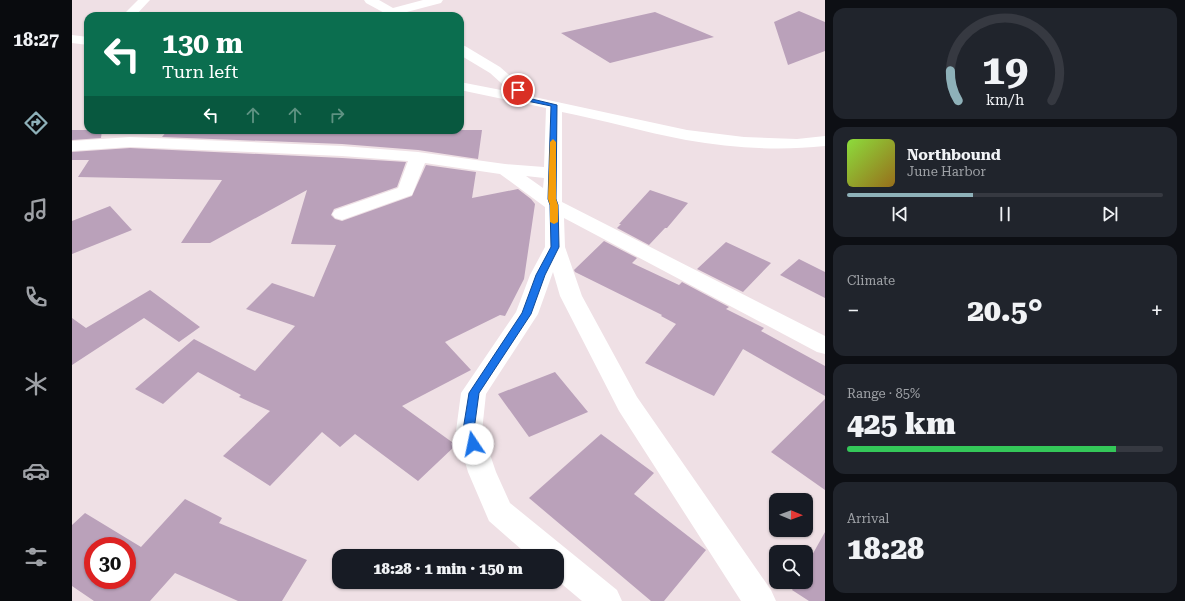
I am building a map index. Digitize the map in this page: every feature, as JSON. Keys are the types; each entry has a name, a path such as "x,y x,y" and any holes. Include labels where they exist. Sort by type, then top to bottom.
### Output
{"street":[{"path":"133,12 144,0"},
{"path":"370,0 391,12"},
{"path":"401,12 437,0"},
{"path":"72,40 84,41"},
{"path":"464,51 496,70 530,100"},
{"path":"464,87 554,105 687,135 744,142 790,144 825,141"},
{"path":"554,105 552,199 554,205 555,247 571,296 628,404 760,601"},
{"path":"72,146 130,142 342,151 418,157 505,169 552,173"},
{"path":"342,214 406,191 418,157"},
{"path":"505,169 554,205 825,346"},
{"path":"544,549 499,512 482,472 468,430 474,393 527,314 541,275 555,247"},
{"path":"564,566 606,601"}],"building":[{"path":"799,11 825,22 825,51 788,65 774,22"},
{"path":"655,12 714,37 610,63 561,33"},
{"path":"72,130 84,130 84,134 102,134 101,138 72,140"},
{"path":"464,130 482,130 478,159 418,150 342,144 162,137 165,134 464,134"},
{"path":"130,148 406,162 397,187 334,209 331,215 335,219 342,221 412,196 426,165 476,172 472,198 518,189 531,199 535,204 524,279 505,316 500,315 445,342 471,370 402,406 456,445 418,481 355,434 340,447 322,432 270,486 223,456 270,411 239,397 241,395 198,372 163,404 135,389 194,339 255,371 295,326 246,309 272,283 314,297 336,245 291,244 307,190 210,243 181,243 222,180 78,177 89,160 72,160 72,152"},
{"path":"650,190 688,203 667,228 665,228 649,245 617,228"},
{"path":"110,206 132,230 72,254 72,221"},
{"path":"604,241 637,258 632,263 679,285 682,282 729,307 726,309 764,328 761,331 825,366 825,396 743,349 714,396 645,363 676,324 661,316 662,315 575,272 574,270"},
{"path":"726,242 771,263 743,292 697,269"},
{"path":"799,259 825,272 825,298 780,275"},
{"path":"150,290 200,327 179,342 144,318 72,365 72,318 86,328"},
{"path":"555,372 588,412 529,437 498,394"},
{"path":"825,399 825,490 771,452"},
{"path":"601,434 654,473 634,494 706,550 664,601 651,601 529,498"},
{"path":"185,499 222,518 219,523 307,560 282,601 238,601 175,573 150,601 94,601 72,586 72,525 85,513 125,537 84,537 84,589 136,589 136,544 141,547"},
{"path":"825,532 825,601 809,601 792,590 813,589 813,553"}],"slow traffic":[{"path":"553,142 552,199 554,205 554,222"}],"route":[{"path":"473,444 468,430 474,393 527,314 541,275 555,247 554,205 552,199 554,105 530,100 518,90"}]}
